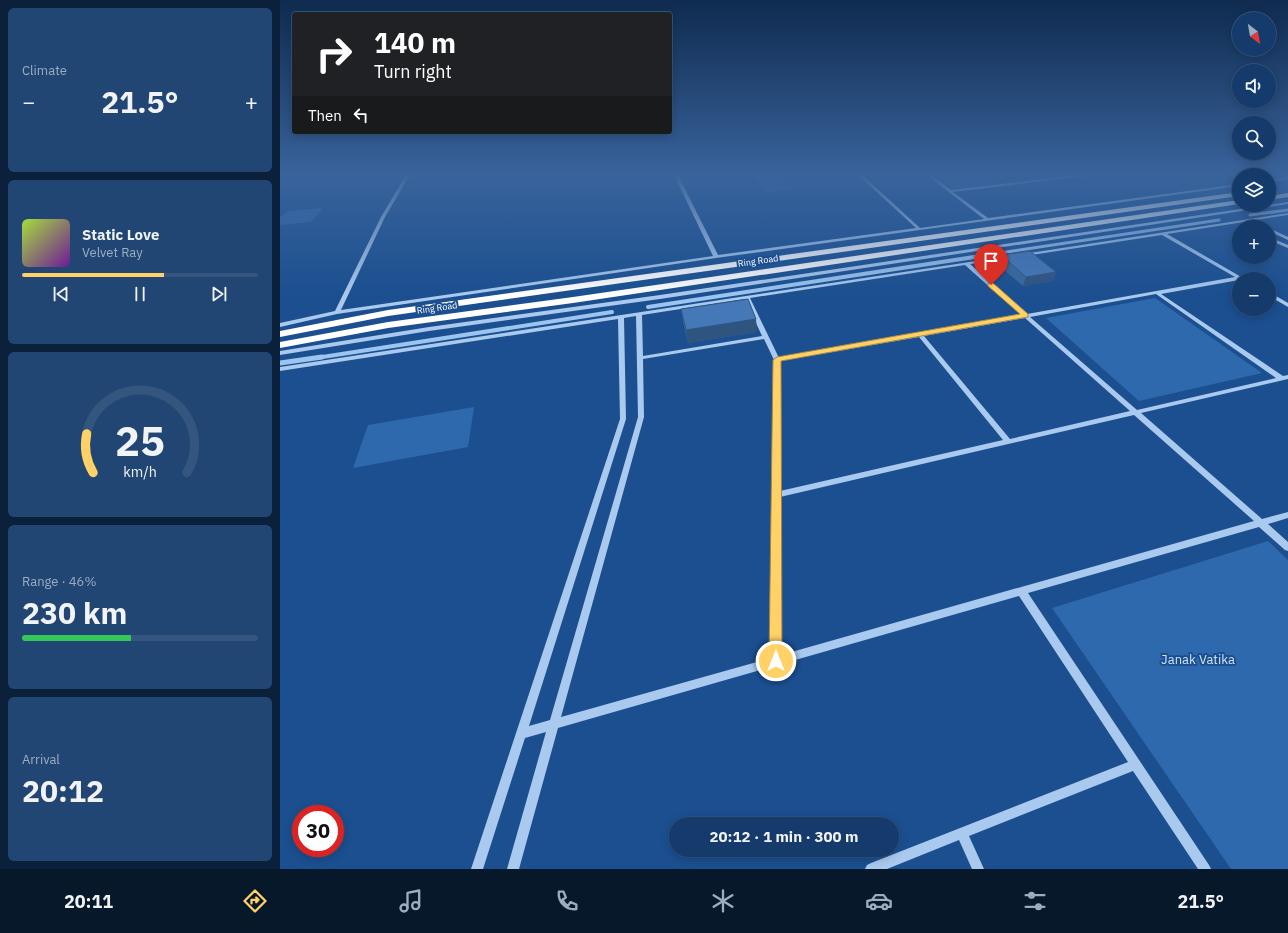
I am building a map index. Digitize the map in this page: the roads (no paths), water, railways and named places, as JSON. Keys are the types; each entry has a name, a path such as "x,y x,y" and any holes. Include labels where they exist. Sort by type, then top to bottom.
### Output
{"highway":[{"name":"Ring Road","path":"280,334 388,314 1098,214"},
{"name":"Ring Road","path":"280,345 388,325 572,300 1164,214"}],"street":[{"path":"337,312 386,214"},
{"path":"695,214 716,257"},
{"path":"902,214 919,229"},
{"path":"980,214 988,220"},
{"path":"280,325 337,312 716,257 1034,214"},
{"path":"280,353 428,329 660,297 1223,214"},
{"path":"1228,214 1243,220 1288,214"},
{"path":"1022,255 1232,222"},
{"path":"1276,233 1288,239"},
{"path":"1163,234 1232,273"},
{"path":"1276,241 1288,247"},
{"path":"280,369 1014,257"},
{"path":"967,264 1288,547"},
{"path":"777,360 1232,280"},
{"path":"1156,293 1285,377"},
{"path":"747,298 777,360 776,661"},
{"path":"1276,298 1288,305"},
{"path":"513,869 641,417 639,314"},
{"path":"477,869 623,419 621,317"},
{"path":"920,334 1008,441"},
{"path":"640,358 766,337"},
{"path":"776,495 1285,377"},
{"path":"520,734 1288,515"},
{"path":"1021,591 1205,869"},
{"path":"871,869 1136,764"},
{"path":"962,833 978,869"}],"waterway":[{"path":"1250,215 1261,214"},
{"path":"993,254 1219,220"},
{"path":"648,307 1000,253"},
{"path":"316,358 612,312"},
{"path":"280,363 322,357"}],"park label":[{"name":"Janak Vatika","path":"1198,659"}]}
